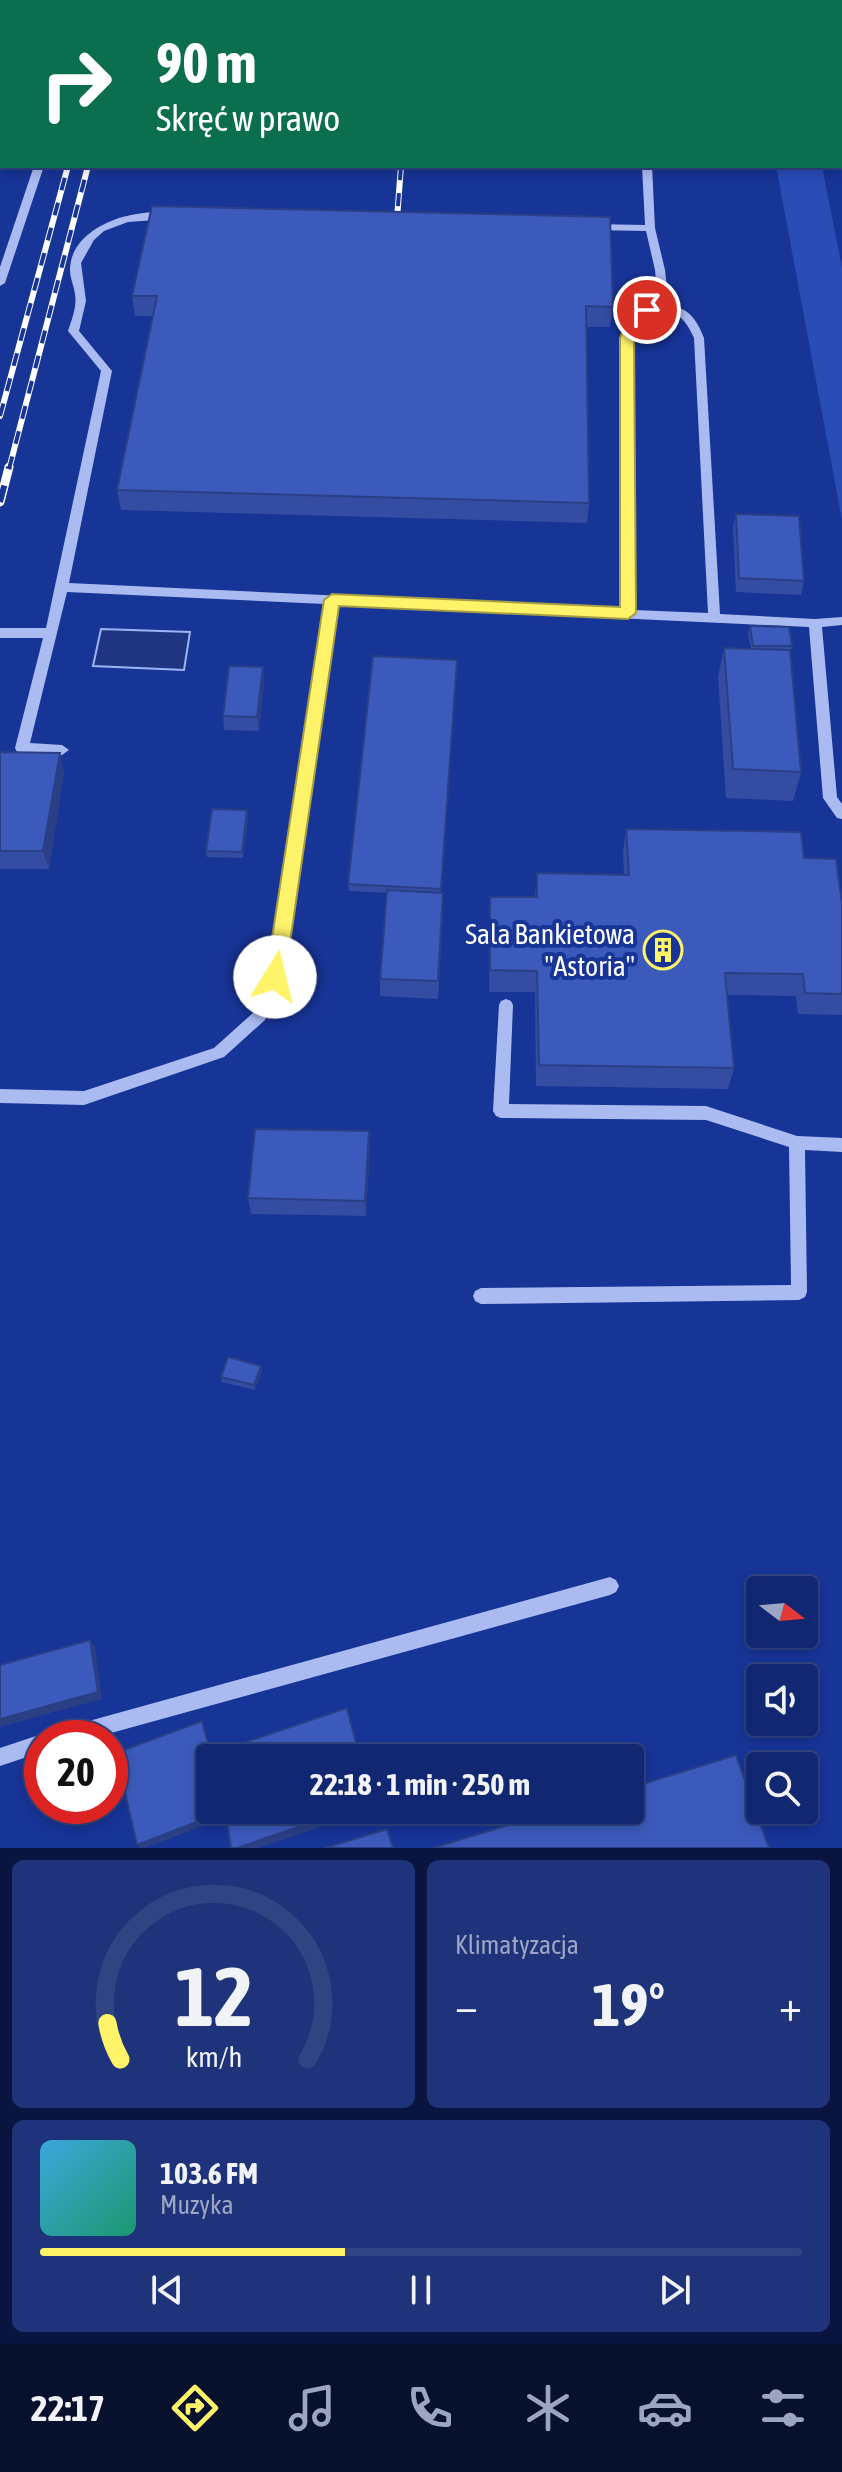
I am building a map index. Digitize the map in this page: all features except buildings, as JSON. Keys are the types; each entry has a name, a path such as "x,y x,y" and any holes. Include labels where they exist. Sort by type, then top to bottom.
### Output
{"lane":[{"path":"0,283 38,168"},
{"path":"647,168 650,228 660,270 664,307"},
{"path":"62,750 22,748 62,587 107,371 73,331 81,302 75,266 86,243 110,222 135,215 178,216"},
{"path":"586,227 650,228"},
{"path":"628,613 627,338 632,323 647,310 664,307 681,311 695,321 699,338 714,618"},
{"path":"62,587 815,623 842,621"},
{"path":"0,1096 84,1098 219,1053 260,1016 275,977 332,600"},
{"path":"815,623 830,798 842,814"},
{"path":"0,633 50,633"},
{"path":"506,1005 501,1111 706,1113 797,1143 842,1145"},
{"path":"481,1296 799,1292 797,1143"},
{"path":"125,1720 610,1586"},
{"path":"0,1757 24,1749"}],"shaded area":[{"path":"776,168 822,168 842,268 842,520"},
{"path":"101,629 190,632 184,670 93,666"}],"railway":[{"path":"0,416 67,168"},
{"path":"9,469 87,168"},
{"path":"396,232 401,168"},
{"path":"0,502 9,467"}],"place":[{"name":"Sala Bankietowa \"Astoria\"","path":"663,950"}],"route":[{"path":"275,977 332,600 628,613 627,338 632,323 647,310"}]}
